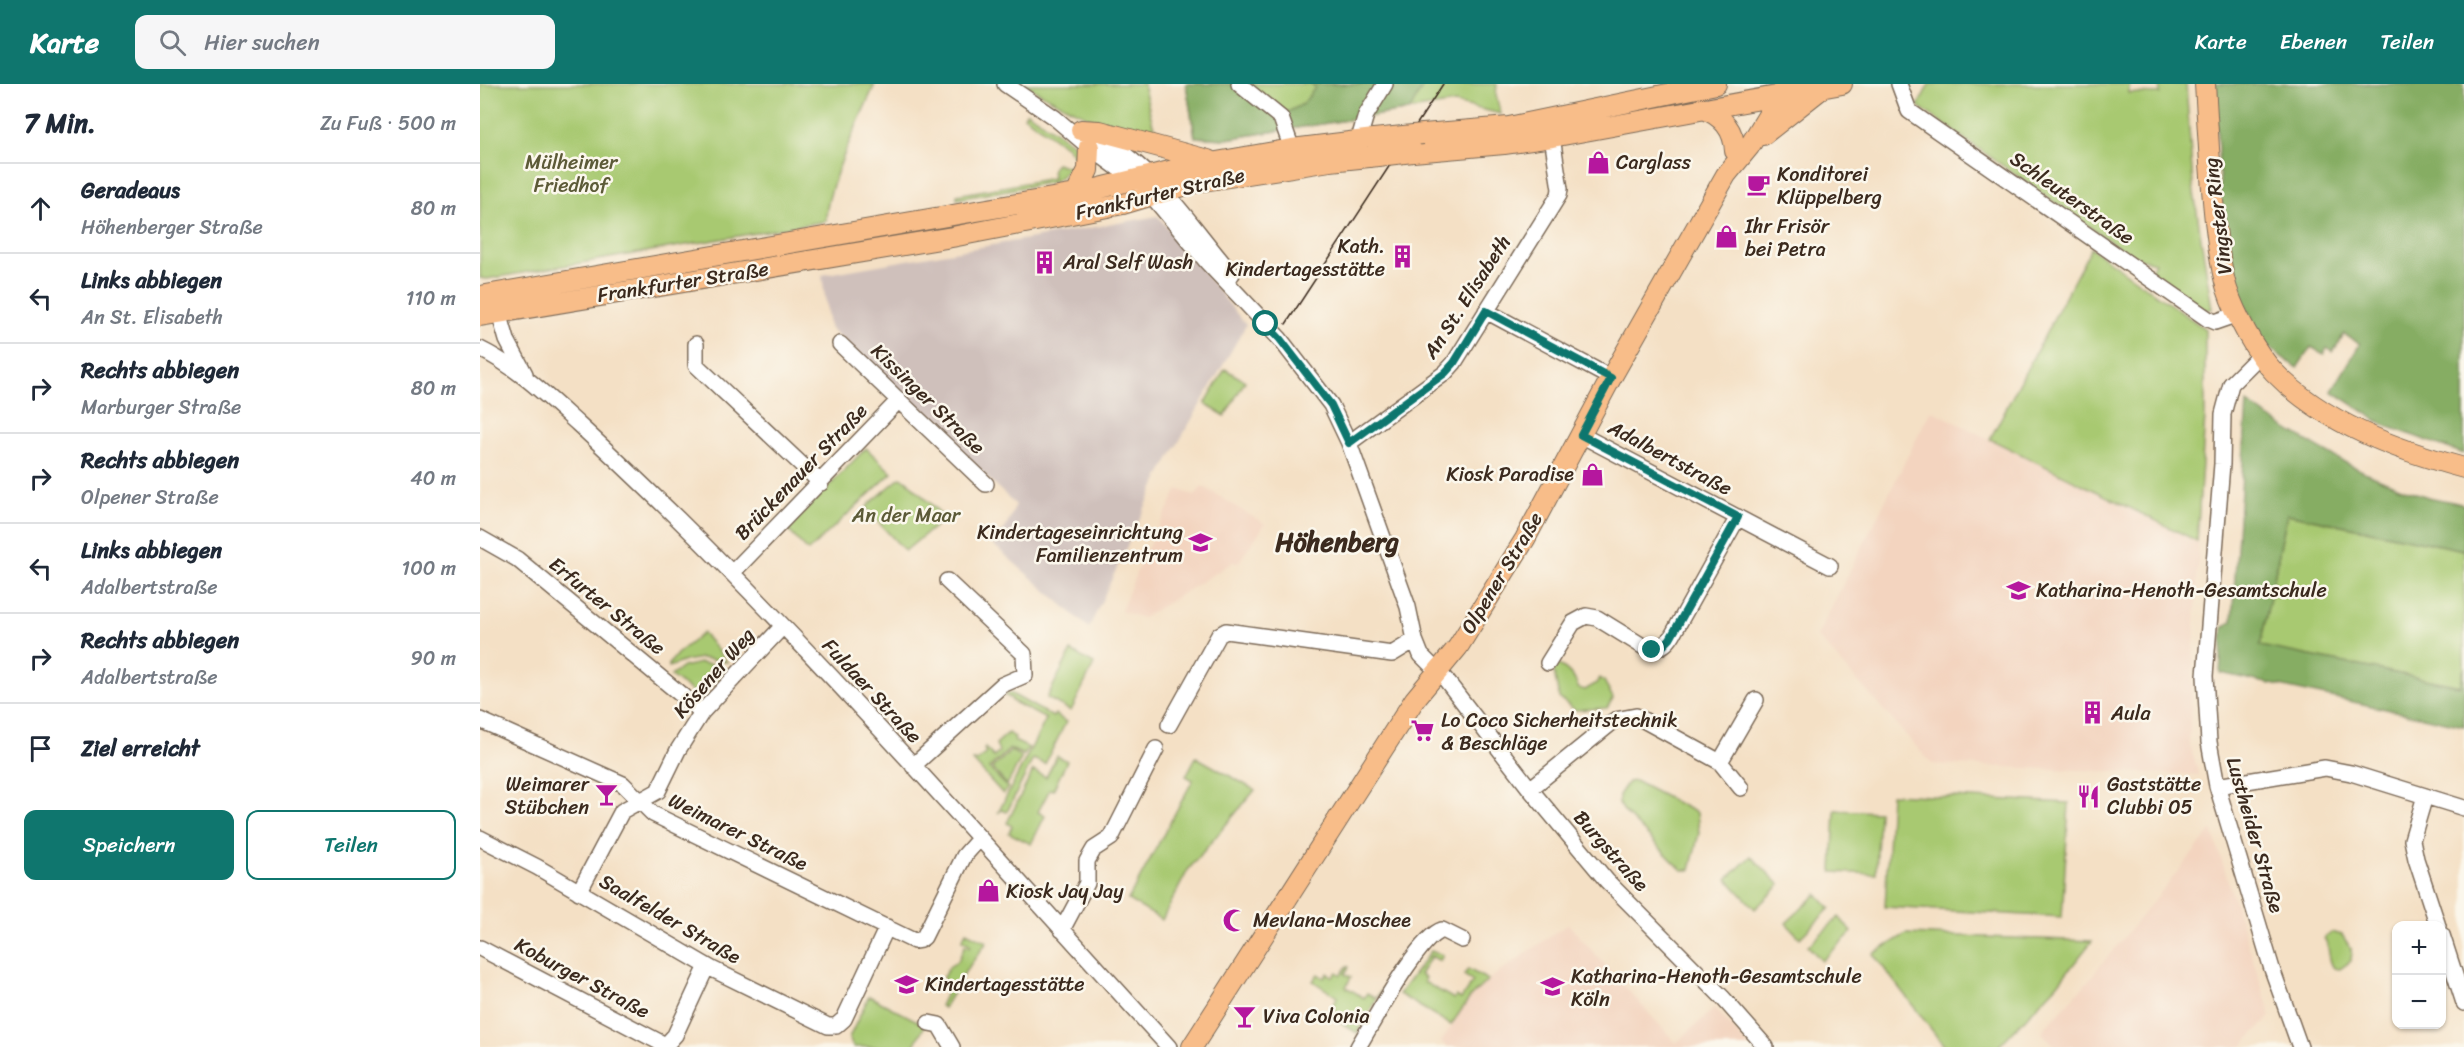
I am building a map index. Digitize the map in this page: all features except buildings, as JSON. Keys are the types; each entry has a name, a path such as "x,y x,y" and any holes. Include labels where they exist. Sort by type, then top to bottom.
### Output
{"main road":[{"path":"1661,95 1693,84"},
{"name":"Frankfurter Straße","path":"486,295 1076,194 1205,180 1364,149 1424,134 1518,126 1598,111 1716,84"},
{"name":"Frankfurter Straße","path":"486,317 952,237 1123,204 1175,170 1216,162 1292,150 1364,149 1413,152 1504,144 1702,108 1776,90 1822,89 1842,84"},
{"name":"Vingster Ring","path":"2205,84 2219,252 2226,288 2261,354 2286,383 2320,408 2363,432 2430,459 2464,468"},
{"path":"1702,108 1719,116 1742,149 1822,89"},
{"name":"Olpener Straße","path":"1192,1047 1409,708 1462,640 1519,549 1611,378 1776,90"},
{"path":"1076,194 1088,170 1085,139 1100,132 1216,162"},
{"path":"950,215 952,237"}],"street":[{"path":"1005,84 1085,139 1122,152 1270,320 1280,339 1331,405 1349,443 1408,607 1415,640 1392,654 1227,631 1219,635 1169,725"},
{"path":"1239,84 1281,118 1292,150"},
{"path":"1364,149 1366,115 1385,84"},
{"name":"Schleuterstraße","path":"1899,84 1909,111 2208,319 2215,322 2238,314"},
{"name":"An St. Elisabeth","path":"1349,443 1445,373 1454,363 1559,195 1552,137"},
{"path":"486,295 486,317"},
{"path":"1486,311 1611,378"},
{"name":"Fuldaer Straße","path":"486,317 507,340 528,380"},
{"path":"696,344 696,365 821,483"},
{"name":"Kissinger Straße","path":"840,344 986,484"},
{"name":"Fuldaer Straße","path":"480,349 500,359 528,380 621,464 732,573 913,766 1169,1047"},
{"name":"Lustheider Straße","path":"2261,354 2231,384 2223,414 2221,476 2205,675 2209,742 2217,786 2272,969 2300,1047"},
{"name":"Brückenauer Straße","path":"732,573 899,400"},
{"name":"Adalbertstraße","path":"1581,435 1830,566"},
{"name":"Adalbertstraße","path":"1548,663 1573,623 1586,616 1597,618 1644,648 1652,650 1662,647 1673,634 1738,517"},
{"name":"Erfurter Straße","path":"480,538 517,560 702,712"},
{"path":"913,766 1002,685 1025,675 1024,654 948,580"},
{"name":"Kösener Weg","path":"579,892 622,811 658,791 678,750 702,712 783,626"},
{"name":"Burgstraße","path":"1415,640 1421,655 1437,671 1530,789 1607,880 1722,997 1766,1047"},
{"path":"1720,762 1756,700"},
{"path":"1530,789 1615,720 1636,716 1720,762 1742,788"},
{"name":"Weimarer Straße","path":"480,720 623,784 653,814 915,941 922,939 963,856 979,839"},
{"path":"1062,930 1088,883 1087,861 1094,849 1111,838 1156,749"},
{"path":"2217,786 2325,768 2351,773 2464,808"},
{"path":"2425,796 2412,840 2436,921"},
{"name":"Saalfelder Straße","path":"480,838 537,867 706,966 833,1027 842,1022 887,927"},
{"path":"1358,1047 1409,965 1429,938 1442,930 1462,940"},
{"path":"2446,947 2464,1003"},
{"name":"Koburger Straße","path":"480,948 665,1046"},
{"path":"665,1046 675,1035 706,966"},
{"path":"929,1023 939,1026 952,1047"}],"shaded area":[{"path":"1158,216 1246,325 1161,473 1089,628 989,541 1005,529 1016,505 829,327 822,275"},
{"name":"Katharina-Henoth-Gesamtschule","path":"1931,410 2199,544 2189,743 2199,775 1932,764 1817,636"},
{"name":"Kindertageseinrichtung Familienzentrum","path":"1202,486 1265,524 1238,563 1233,562 1143,618 1121,611 1141,561 1178,489 1195,496"},
{"path":"2212,830 2271,1016 2241,1047 2056,1047 2041,1032 2082,988"},
{"name":"Katharina-Henoth-Gesamtschule Köln","path":"1568,924 1676,1043 1715,1008 1749,1047 1448,1047 1441,1042 1471,996 1488,980"}],"green space":[{"name":"Mülheimer Friedhof","path":"480,84 875,84 837,172 827,207 826,221 487,279 480,278"},
{"path":"1024,84 1143,84 1153,125 1162,136 1159,145 1073,110"},
{"path":"1186,84 1497,84 1496,95 1501,114 1455,103 1226,139 1195,137"},
{"path":"1186,84 1246,84 1282,115 1303,104 1315,88 1312,84 1424,84 1410,110 1226,139 1195,137"},
{"path":"1929,84 2129,84 2129,93 2160,94 2160,84 2186,84 2193,186 2212,309 2206,310 2149,274 2155,262 2131,256 1918,106"},
{"path":"2214,84 2464,84 2464,454 2384,425 2332,391 2360,344 2344,334 2333,352 2327,348 2324,354 2311,347 2297,368 2264,344 2237,289 2224,251"},
{"path":"1027,112 1075,145 1080,151 1082,167 1067,147 1024,116"},
{"path":"1056,163 1069,167 1053,182 957,199 957,195 1053,178 1052,169"},
{"path":"2091,248 2205,329 2205,416 2197,541 1990,439"},
{"path":"1225,369 1245,381 1225,416 1205,404"},
{"path":"2247,403 2334,457 2380,479 2428,497 2464,505 2464,550 2287,514 2260,646 2460,686 2464,668 2464,726 2220,673 2223,628 2232,621"},
{"path":"866,448 892,473 808,551 787,529"},
{"name":"An der Maar","path":"900,478 906,480 945,518 905,551 866,509"},
{"path":"2287,514 2464,550 2464,668 2460,686 2260,646"},
{"path":"703,633 727,662 701,658 669,667 677,654"},
{"path":"1071,651 1094,664 1071,711 1047,698"},
{"path":"700,663 717,665 727,671 700,698 671,676 683,667"},
{"path":"1556,664 1570,673 1578,688 1585,690 1597,683 1600,678 1604,681 1613,698 1607,708 1575,710 1559,698 1553,666"},
{"path":"1010,693 1053,717 1055,714 1066,722 1045,764 1033,759 1007,812 1002,810 998,813 1046,719 1003,694"},
{"path":"1008,733 1015,737 1014,741 1029,748 1024,755 1010,749 989,768 1008,788 1003,794 973,761 977,761 986,753 985,748 994,757 999,752 996,744"},
{"path":"1011,751 1022,757 1007,785 992,768"},
{"path":"1057,756 1067,761 1053,790 1050,789 1038,812 1045,816 1031,844 1009,833 1012,826 1007,823 1033,771 1046,777"},
{"path":"1196,757 1255,790 1188,870 1162,920 1128,900 1193,780 1186,776"},
{"path":"1635,781 1697,813 1699,833 1690,870 1682,870 1625,813 1619,803 1619,795 1628,782"},
{"path":"1891,794 2069,803 2062,917 1885,907"},
{"path":"1835,810 1879,812 1876,874 1832,872"},
{"path":"1751,856 1780,885 1755,909 1727,879"},
{"path":"1817,894 1830,908 1800,938 1786,923"},
{"path":"1839,917 1852,932 1822,961 1808,946"},
{"path":"966,932 987,942 965,972 944,1008 940,1006 947,991 943,977 949,967 958,961 965,945 970,947 971,945 962,940"},
{"path":"2331,932 2342,935 2352,950 2351,961 2340,969 2332,965 2328,945 2324,938"},
{"path":"1906,934 2092,941 2057,985 1998,1047 1945,1047 1873,954"},
{"path":"1431,951 1443,955 1440,961 1431,956 1420,975 1425,978 1424,982 1454,999 1456,996 1461,999 1473,981 1464,975 1468,969 1488,980 1471,996 1451,1025 1399,994"},
{"path":"1347,966 1349,967 1345,974 1351,977 1346,987 1364,998 1367,993 1376,998 1383,988 1357,1033 1338,1021 1342,1014 1334,1010 1329,1014 1337,997 1313,981 1318,974 1324,978 1328,973 1333,977 1337,972 1341,975"},
{"path":"869,996 925,1025 913,1047 853,1047 849,1038"}],"tram line":[{"path":"1286,324 1443,84"}],"place":[{"name":"Carglass","path":"1598,162"},
{"name":"Konditorei Klüppelberg","path":"1759,185"},
{"name":"Ihr Frisör bei Petra","path":"1727,237"},
{"name":"Kath. Kindertagesstätte","path":"1403,257"},
{"name":"Aral Self Wash","path":"1045,262"},
{"name":"Kiosk Paradise","path":"1592,474"},
{"name":"Kindertageseinrichtung Familienzentrum","path":"1201,543"},
{"name":"Katharina-Henoth-Gesamtschule","path":"2018,590"},
{"name":"Aula","path":"2093,713"},
{"name":"Lo Coco Sicherheitstechnik & Beschläge","path":"1423,731"},
{"name":"Weimarer Stübchen","path":"607,795"},
{"name":"Gaststätte Clubbi 05","path":"2089,796"},
{"name":"Kiosk Jay Jay","path":"988,891"},
{"name":"Mevlana-Moschee","path":"1235,920"},
{"name":"Kindertagesstätte","path":"907,984"},
{"name":"Katharina-Henoth-Gesamtschule Köln","path":"1553,987"},
{"name":"Viva Colonia","path":"1245,1016"}],"district":[{"name":"Höhenberg","path":"1337,542"}],"route":[{"path":"1266,324 1331,405 1349,443 1445,373 1454,363 1486,311 1611,378 1581,435 1738,517 1670,639 1662,647 1652,650"}]}
